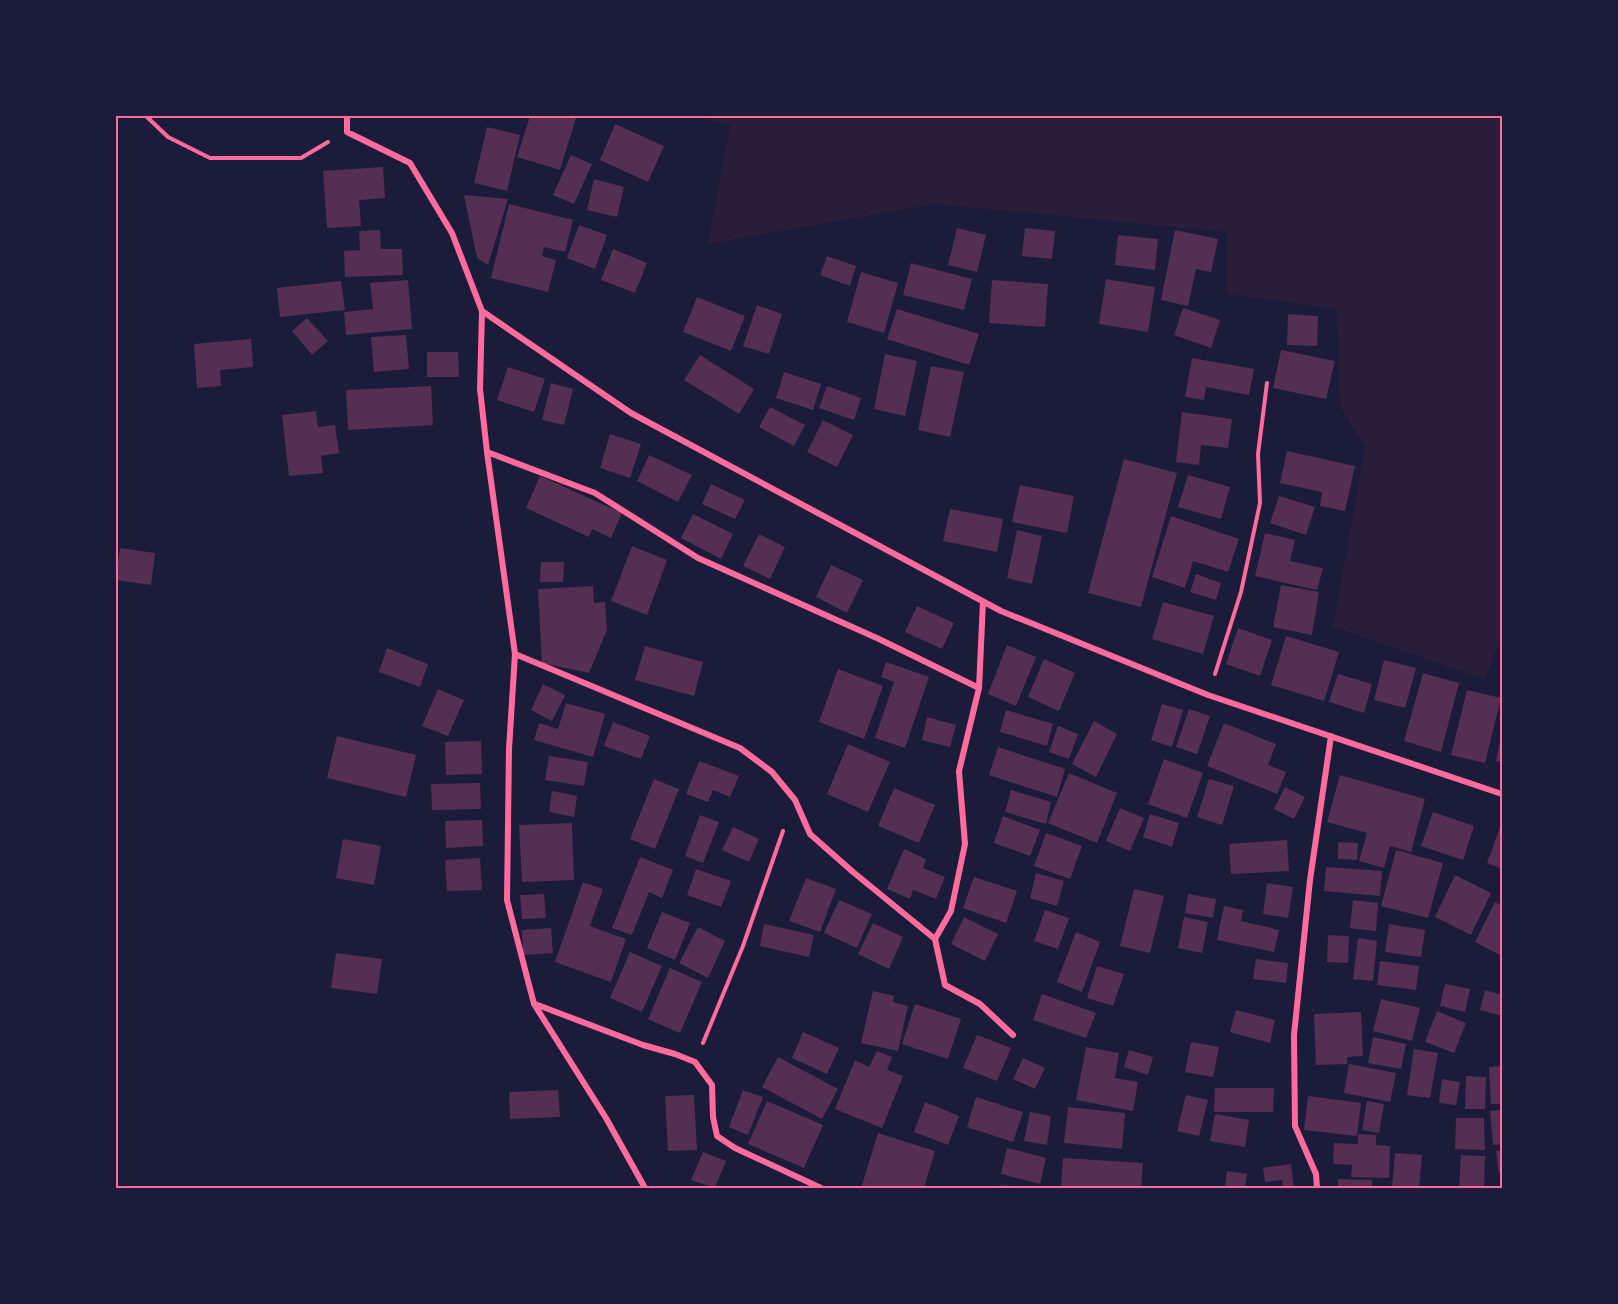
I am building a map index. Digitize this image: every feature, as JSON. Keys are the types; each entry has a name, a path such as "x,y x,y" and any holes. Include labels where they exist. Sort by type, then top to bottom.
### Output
{"street":[{"path":"347,116 347,132 410,164 452,233 482,311 480,389 515,654 508,749 507,900 534,1004 606,1118 645,1188"},
{"path":"482,311 631,413 983,602 1208,695 1503,794"},
{"path":"487,452 595,493 698,558 879,639 979,688"},
{"path":"935,939 951,911 965,844 959,771 979,688 983,602"},
{"path":"515,654 740,748 772,772 795,800 810,834 935,939 945,985 980,1004 1013,1035"},
{"path":"1317,1188 1316,1174 1294,1126 1294,1035 1310,880 1331,736"},
{"path":"534,1004 695,1062 712,1085 713,1117 717,1136 735,1148 821,1188"}],"path":[{"path":"146,116 168,137 210,158 301,158 347,132"},
{"path":"1208,695 1241,592 1260,503 1258,454 1267,383"},
{"path":"695,1062 743,946 795,800"}],"shaded area":[{"path":"691,116 1502,116 1502,635 1485,679 1333,627 1365,448 1340,406 1337,309 1227,294 1227,232 935,204 708,244 730,125"}],"building":[{"path":"530,116 576,118 560,170 517,157"},
{"path":"615,124 664,146 648,182 600,160"},
{"path":"487,127 520,135 507,191 474,183"},
{"path":"571,155 592,164 574,204 553,195"},
{"path":"383,167 385,198 359,200 361,226 327,228 323,171"},
{"path":"594,179 624,187 617,217 587,210"},
{"path":"464,195 508,199 488,265 477,258"},
{"path":"509,204 573,220 565,252 544,247 542,256 556,260 548,292 491,278"},
{"path":"579,225 607,235 595,269 567,258"},
{"path":"957,228 986,235 977,272 948,265"},
{"path":"1025,228 1055,231 1052,259 1022,256"},
{"path":"380,230 381,249 402,249 403,275 345,277 344,251 360,250 359,231"},
{"path":"1175,230 1218,239 1211,272 1196,269 1188,306 1161,300"},
{"path":"1118,235 1158,239 1155,270 1115,265"},
{"path":"613,249 647,263 635,293 601,280"},
{"path":"827,256 856,266 850,286 820,275"},
{"path":"911,263 972,279 964,310 903,295"},
{"path":"861,272 898,283 884,333 847,322"},
{"path":"1106,279 1155,287 1148,332 1099,324"},
{"path":"408,280 412,329 346,335 344,312 373,309 370,283"},
{"path":"992,280 1048,284 1045,327 989,323"},
{"path":"341,281 345,310 280,317 277,288"},
{"path":"697,297 745,316 731,351 683,332"},
{"path":"757,305 782,314 769,354 743,346"},
{"path":"1183,308 1220,320 1211,348 1174,335"},
{"path":"897,309 979,334 969,365 887,339"},
{"path":"1288,314 1318,316 1317,346 1287,345"},
{"path":"307,318 328,341 312,355 292,331"},
{"path":"406,335 409,369 374,372 371,337"},
{"path":"251,339 253,367 220,370 221,386 197,388 194,344"},
{"path":"1281,350 1335,361 1326,399 1273,388"},
{"path":"427,352 458,352 459,377 427,377"},
{"path":"885,354 917,361 905,416 874,409"},
{"path":"700,355 754,389 739,414 684,380"},
{"path":"1192,358 1254,369 1249,395 1206,387 1204,400 1185,397"},
{"path":"931,366 964,372 950,437 918,430"},
{"path":"508,367 545,379 534,412 497,400"},
{"path":"784,372 821,384 813,410 776,398"},
{"path":"551,383 573,389 564,425 542,420"},
{"path":"431,386 433,425 348,430 346,390"},
{"path":"827,386 861,398 854,420 819,408"},
{"path":"770,407 805,425 794,446 759,427"},
{"path":"316,411 318,427 335,425 339,453 321,456 323,473 289,476 282,415"},
{"path":"1182,412 1232,419 1228,448 1201,445 1199,465 1176,462"},
{"path":"823,420 853,435 837,467 807,452"},
{"path":"610,434 641,444 630,478 600,468"},
{"path":"1287,451 1355,466 1345,511 1320,506 1322,492 1280,483"},
{"path":"649,455 692,475 678,502 637,481"},
{"path":"1124,459 1177,473 1141,607 1088,593"},
{"path":"1188,475 1230,487 1221,519 1178,507"},
{"path":"540,476 622,513 611,538 592,529 589,537 526,508"},
{"path":"711,484 745,500 735,519 702,504"},
{"path":"1020,485 1074,496 1067,533 1012,522"},
{"path":"1279,496 1315,507 1306,535 1270,523"},
{"path":"950,509 1003,519 997,552 943,541"},
{"path":"693,514 733,534 721,559 681,538"},
{"path":"1171,516 1239,539 1228,572 1193,561 1185,588 1152,577"},
{"path":"1017,530 1042,536 1032,584 1007,578"},
{"path":"1265,533 1295,540 1290,561 1323,568 1317,590 1255,576"},
{"path":"759,534 785,547 770,579 743,566"},
{"path":"632,546 667,560 647,615 611,601"},
{"path":"120,548 155,553 151,585 116,580"},
{"path":"541,562 564,562 563,582 540,582"},
{"path":"831,565 863,580 847,613 816,597"},
{"path":"1196,574 1221,583 1216,600 1190,592"},
{"path":"1281,585 1319,592 1312,635 1273,627"},
{"path":"593,586 594,603 605,602 607,630 589,673 542,663 538,589"},
{"path":"1163,602 1214,616 1203,654 1152,639"},
{"path":"917,606 954,623 942,649 905,632"},
{"path":"1238,628 1272,640 1260,676 1226,664"},
{"path":"1286,636 1339,652 1324,701 1271,685"},
{"path":"1007,645 1036,657 1016,706 988,694"},
{"path":"645,646 703,662 694,696 635,680"},
{"path":"387,648 428,664 420,687 379,672"},
{"path":"1044,659 1075,673 1059,711 1028,697"},
{"path":"1384,660 1416,668 1405,708 1374,700"},
{"path":"886,662 929,677 905,748 875,738 894,682 881,677"},
{"path":"838,669 883,686 864,739 819,722"},
{"path":"1423,673 1459,683 1441,752 1404,741"},
{"path":"1338,674 1372,684 1364,713 1329,702"},
{"path":"543,684 565,695 552,721 531,710"},
{"path":"438,689 464,700 448,736 422,726"},
{"path":"1467,690 1501,698 1485,763 1451,755"},
{"path":"566,703 605,714 593,757 534,740 539,723 558,729"},
{"path":"1162,704 1183,710 1172,747 1151,740"},
{"path":"1189,709 1210,716 1197,754 1176,747"},
{"path":"1006,710 1053,724 1047,746 1000,732"},
{"path":"927,717 956,725 950,747 922,740"},
{"path":"1094,721 1117,734 1096,777 1072,764"},
{"path":"613,722 650,736 641,759 604,746"},
{"path":"1224,723 1276,744 1268,765 1286,772 1277,794 1207,766"},
{"path":"1058,726 1078,734 1069,759 1049,752"},
{"path":"337,736 416,755 406,797 327,778"},
{"path":"1502,736 1502,762 1496,761"},
{"path":"481,741 482,774 446,775 445,742"},
{"path":"848,744 890,762 868,812 827,794"},
{"path":"998,747 1065,769 1057,797 989,775"},
{"path":"549,756 588,762 584,786 545,780"},
{"path":"1164,759 1203,773 1187,818 1148,804"},
{"path":"699,761 739,776 730,797 713,790 708,802 686,794"},
{"path":"1069,773 1117,793 1097,843 1048,823"},
{"path":"1340,775 1425,799 1411,852 1390,846 1384,868 1359,861 1367,833 1327,822"},
{"path":"654,779 679,789 655,849 630,839"},
{"path":"1209,779 1234,786 1222,825 1197,817"},
{"path":"480,783 481,809 432,810 431,784"},
{"path":"1285,787 1305,797 1294,819 1274,809"},
{"path":"894,788 935,805 919,843 878,826"},
{"path":"1011,790 1051,802 1046,824 1005,812"},
{"path":"552,791 577,796 574,817 549,812"},
{"path":"1120,808 1144,818 1130,851 1106,841"},
{"path":"1433,812 1474,826 1463,860 1421,846"},
{"path":"1150,814 1179,823 1172,847 1143,837"},
{"path":"700,815 719,822 703,863 685,856"},
{"path":"1003,816 1040,830 1030,856 994,843"},
{"path":"482,820 483,846 446,848 445,821"},
{"path":"1502,822 1502,869 1487,863"},
{"path":"572,823 574,880 522,882 519,825"},
{"path":"733,827 759,839 749,862 722,850"},
{"path":"1046,833 1082,846 1070,879 1034,866"},
{"path":"343,839 381,846 374,885 336,878"},
{"path":"1287,840 1289,871 1231,874 1229,844"},
{"path":"1338,842 1358,843 1357,860 1338,859"},
{"path":"904,849 926,859 923,868 945,877 936,899 913,890 910,899 887,889"},
{"path":"1396,850 1443,863 1428,918 1381,906"},
{"path":"640,857 673,870 662,898 649,892 632,935 612,928"},
{"path":"480,858 482,890 447,891 445,860"},
{"path":"1326,867 1382,871 1380,896 1324,891"},
{"path":"696,869 731,881 721,907 687,895"},
{"path":"1036,873 1064,881 1057,906 1030,898"},
{"path":"1455,875 1491,893 1471,935 1435,917"},
{"path":"974,877 1017,891 1006,923 963,908"},
{"path":"806,878 836,889 820,932 789,921"},
{"path":"583,882 603,889 590,926 626,939 611,982 555,962"},
{"path":"1267,883 1293,887 1288,918 1263,914"},
{"path":"1134,889 1164,896 1150,953 1120,946"},
{"path":"544,894 546,918 522,919 520,895"},
{"path":"1188,894 1216,899 1213,918 1185,913"},
{"path":"839,900 872,914 857,948 824,933"},
{"path":"1353,900 1378,903 1376,931 1350,928"},
{"path":"1495,902 1502,906 1502,956 1475,942"},
{"path":"1224,906 1243,910 1241,921 1279,930 1274,952 1217,940"},
{"path":"1045,910 1069,918 1058,949 1034,941"},
{"path":"662,912 690,923 675,960 647,948"},
{"path":"964,917 998,934 985,961 951,944"},
{"path":"1184,917 1208,922 1202,953 1178,948"},
{"path":"873,923 903,937 889,969 858,954"},
{"path":"764,924 814,935 809,957 760,946"},
{"path":"1389,924 1425,930 1421,957 1385,952"},
{"path":"698,927 725,941 708,978 679,963"},
{"path":"551,928 553,953 523,955 522,930"},
{"path":"1076,932 1100,942 1082,992 1057,982"},
{"path":"1328,935 1349,936 1348,963 1327,962"},
{"path":"1358,938 1377,941 1373,981 1353,979"},
{"path":"630,952 662,966 642,1012 610,998"},
{"path":"336,953 382,959 377,994 331,988"},
{"path":"1256,959 1288,963 1286,983 1253,979"},
{"path":"1380,961 1419,966 1416,990 1377,985"},
{"path":"1097,966 1124,974 1113,1006 1087,998"},
{"path":"670,968 702,982 680,1033 648,1019"},
{"path":"1445,984 1470,989 1465,1012 1440,1006"},
{"path":"1485,990 1502,995 1502,1016 1480,1010"},
{"path":"873,991 894,996 893,1002 908,1006 898,1051 861,1043"},
{"path":"1042,994 1096,1013 1086,1038 1033,1020"},
{"path":"1381,999 1420,1008 1412,1041 1373,1031"},
{"path":"915,1004 961,1019 948,1059 902,1044"},
{"path":"1236,1010 1275,1020 1270,1043 1230,1032"},
{"path":"1437,1011 1466,1023 1454,1053 1425,1042"},
{"path":"1361,1012 1363,1056 1347,1057 1347,1064 1316,1065 1314,1014"},
{"path":"803,1032 839,1048 827,1074 792,1058"},
{"path":"977,1035 1011,1048 997,1081 963,1068"},
{"path":"1373,1037 1406,1044 1401,1069 1368,1063"},
{"path":"1191,1042 1219,1047 1213,1077 1185,1072"},
{"path":"1086,1047 1119,1053 1115,1078 1138,1082 1133,1111 1076,1100"},
{"path":"1414,1049 1438,1053 1430,1098 1407,1095"},
{"path":"1129,1050 1153,1057 1148,1075 1124,1067"},
{"path":"877,1051 892,1057 887,1070 903,1076 882,1128 835,1109 855,1060 869,1067"},
{"path":"778,1057 838,1089 822,1119 762,1087"},
{"path":"1023,1058 1045,1068 1035,1089 1013,1079"},
{"path":"1349,1064 1396,1073 1390,1102 1344,1093"},
{"path":"1502,1066 1502,1104 1491,1104 1489,1067"},
{"path":"1466,1076 1486,1077 1485,1109 1465,1109"},
{"path":"1442,1079 1460,1082 1456,1105 1439,1103"},
{"path":"1215,1088 1274,1088 1273,1112 1214,1112"},
{"path":"558,1090 560,1117 510,1119 509,1092"},
{"path":"743,1090 763,1097 748,1135 729,1127"},
{"path":"694,1095 697,1150 668,1151 665,1096"},
{"path":"1186,1095 1208,1100 1199,1136 1177,1131"},
{"path":"1308,1096 1361,1103 1357,1136 1304,1130"},
{"path":"976,1097 1023,1112 1013,1142 967,1127"},
{"path":"767,1101 823,1125 804,1168 748,1144"},
{"path":"1367,1101 1384,1104 1379,1133 1362,1130"},
{"path":"925,1102 959,1116 948,1145 914,1132"},
{"path":"1068,1107 1125,1113 1122,1149 1064,1143"},
{"path":"1502,1110 1502,1144 1493,1145 1490,1111"},
{"path":"1030,1112 1051,1116 1047,1145 1024,1141"},
{"path":"1215,1114 1249,1120 1245,1147 1210,1141"},
{"path":"1456,1118 1484,1118 1485,1150 1455,1149"},
{"path":"878,1133 935,1151 924,1188 861,1188"},
{"path":"1358,1134 1376,1135 1376,1145 1390,1146 1389,1178 1351,1177 1352,1165 1333,1164 1334,1143 1358,1144"},
{"path":"1007,1148 1046,1158 1040,1184 1001,1174"},
{"path":"1502,1150 1502,1172 1499,1173 1496,1151"},
{"path":"703,1152 726,1161 715,1188 691,1180"},
{"path":"1395,1153 1422,1155 1419,1188 1392,1188"},
{"path":"1461,1155 1485,1156 1484,1188 1459,1188"},
{"path":"1063,1158 1143,1163 1141,1188 1061,1188"},
{"path":"1291,1164 1294,1188 1283,1188 1282,1180 1265,1182 1263,1168"},
{"path":"1227,1171 1247,1174 1245,1188 1225,1188"},
{"path":"1338,1179 1372,1180 1372,1188 1338,1188"},
{"path":"999,1185 1031,1187 1031,1188 999,1188"}]}
